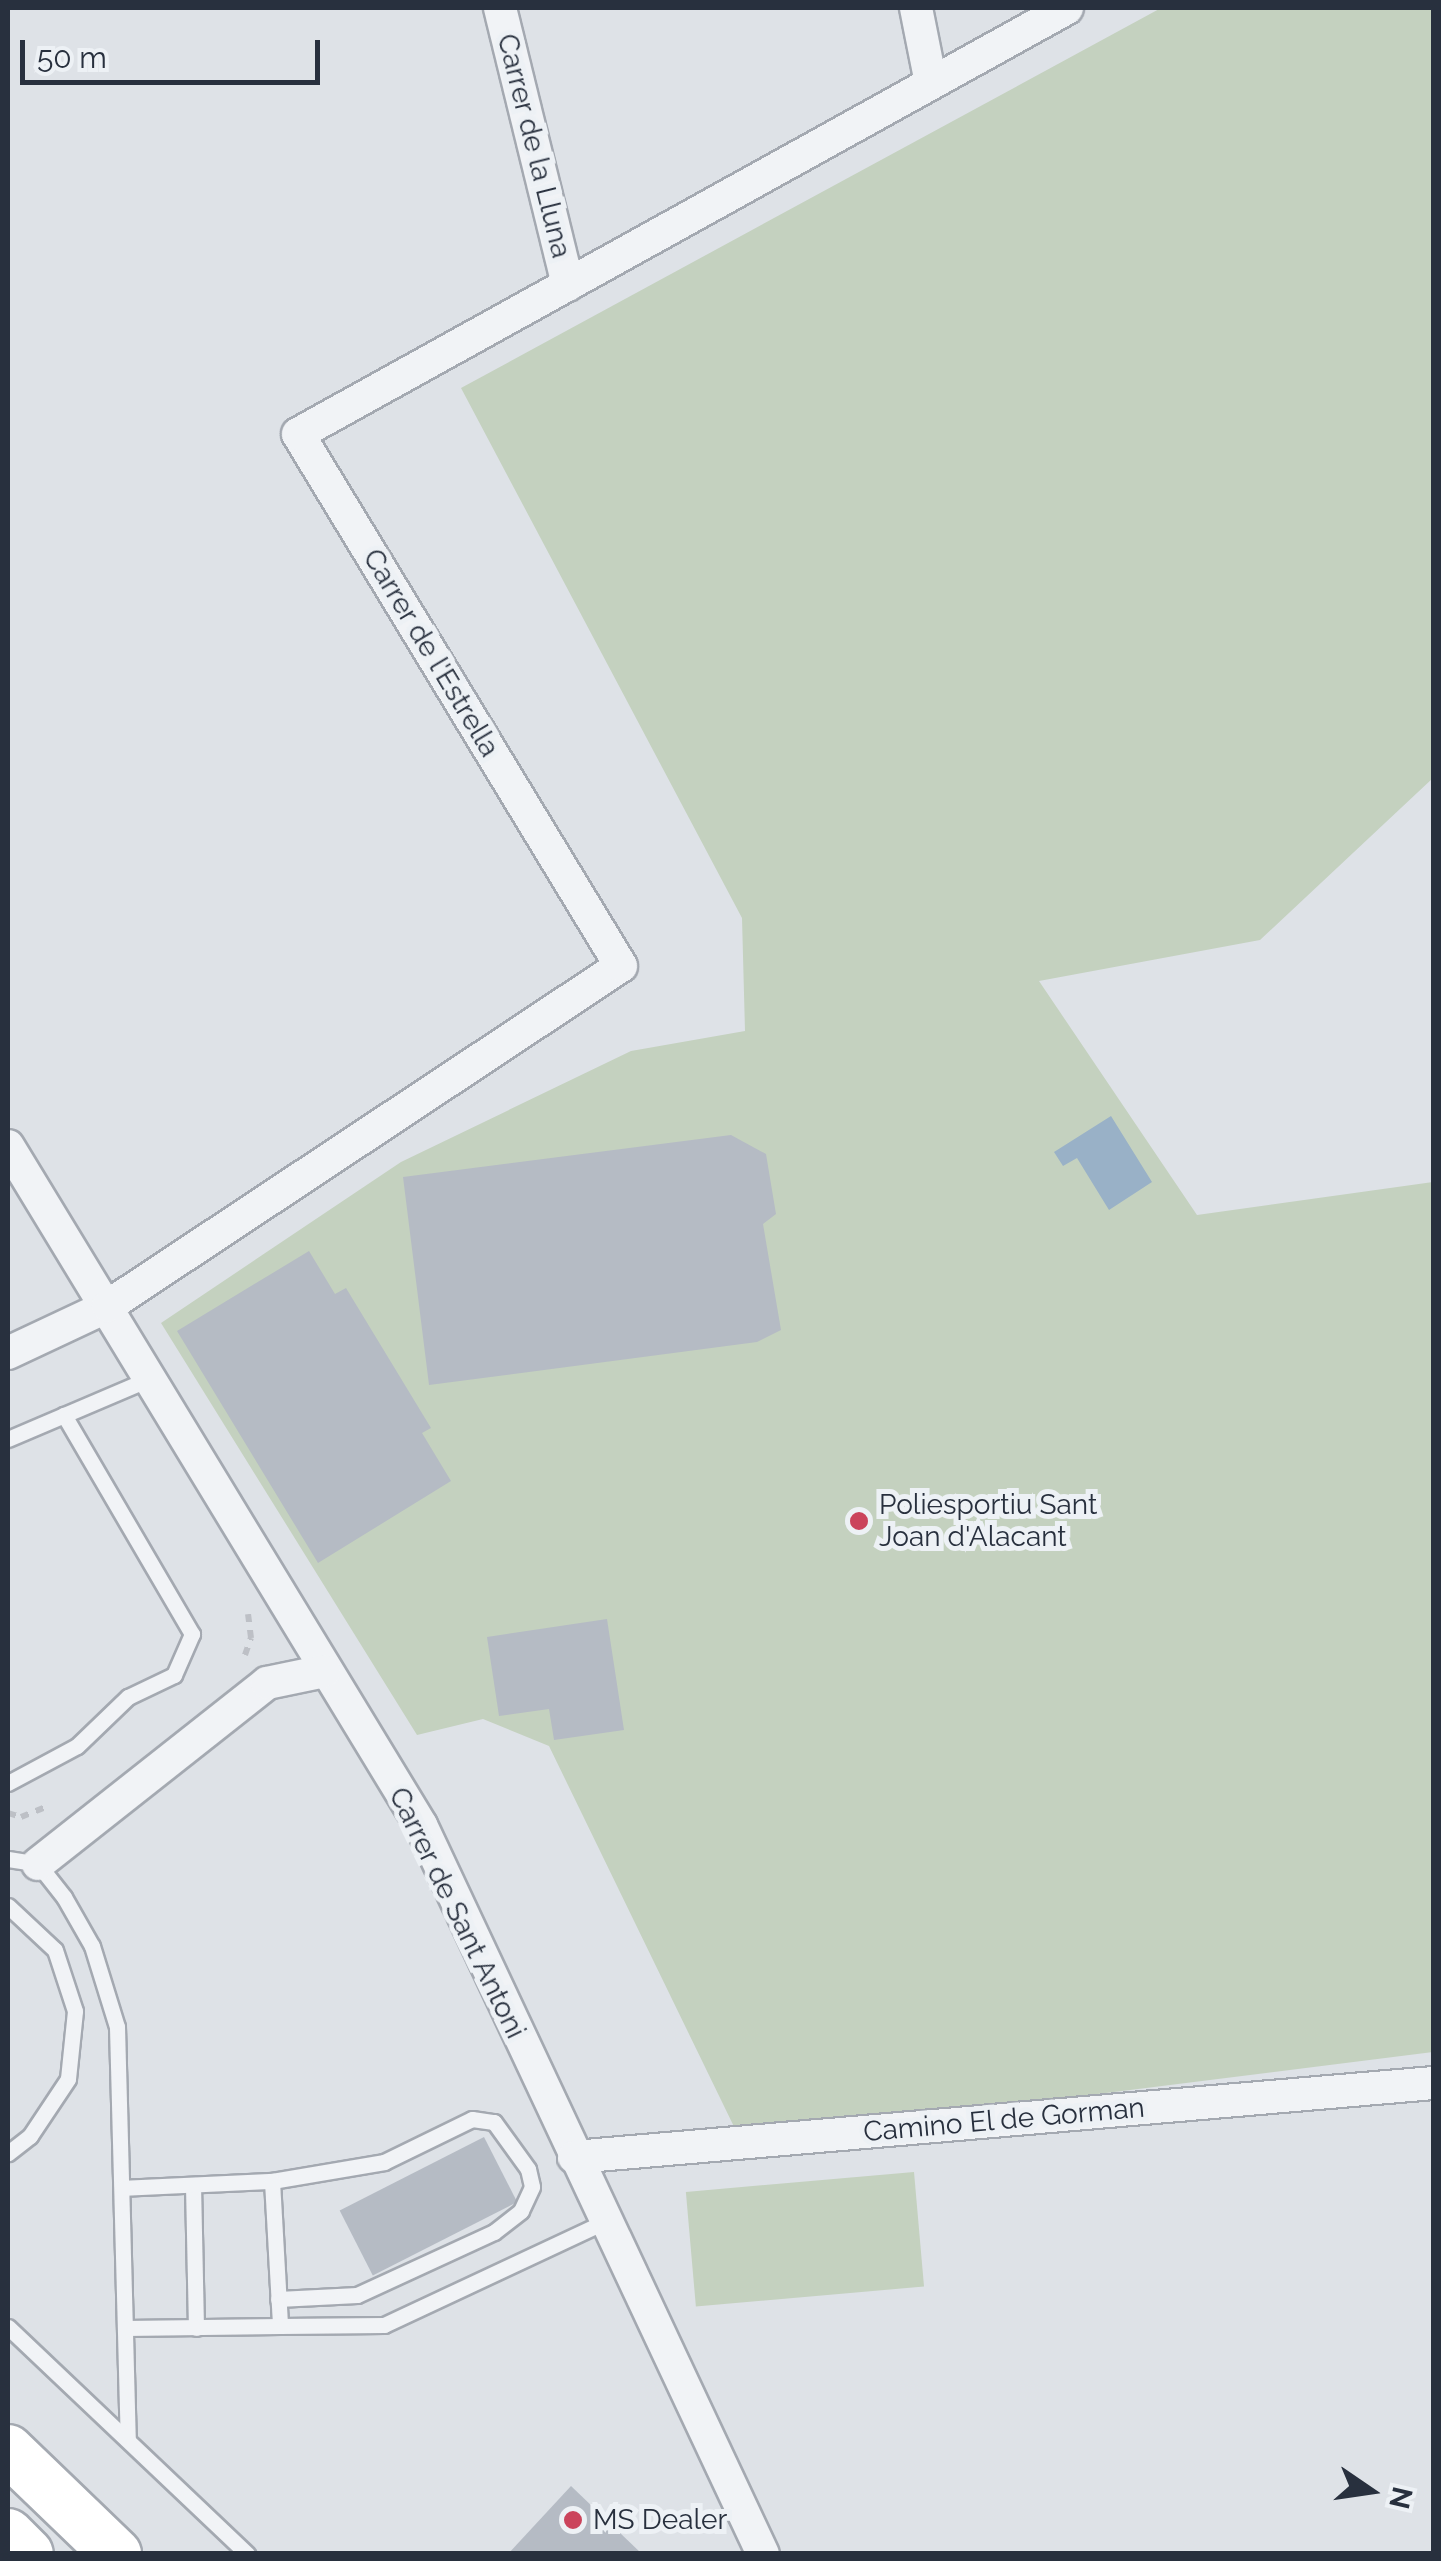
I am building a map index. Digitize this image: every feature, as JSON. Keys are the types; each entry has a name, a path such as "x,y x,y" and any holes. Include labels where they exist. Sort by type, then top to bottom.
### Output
{"main road":[{"path":"8,2450 116,2554"},
{"path":"8,2534 28,2554"}],"street":[{"name":"Carrer de la Lluna","path":"500,8 568,284"},
{"path":"916,8 932,82"},
{"name":"Carrer de l'Estrella","path":"108,1306 621,966 298,434 1067,8"},
{"name":"Carrer de Sant Antoni","path":"8,1146 420,1824 763,2554"},
{"path":"8,1353 108,1306"},
{"path":"23,1862 267,1683 326,1672"},
{"name":"Camino El de Gorman","path":"574,2157 1434,2083"}],"lane":[{"path":"8,1439 151,1378"},
{"path":"8,1783 76,1746 128,1697 174,1675 192,1634 64,1415"},
{"path":"23,1862 92,1946 117,2027 128,2440"},
{"path":"8,1906 55,1950 75,2011 68,2078 30,2136 8,2153"},
{"path":"122,2188 272,2181 384,2162 472,2119 494,2122 528,2169 532,2187 521,2211 494,2232 357,2295 278,2299"},
{"path":"272,2181 280,2326"},
{"path":"192,2185 196,2328"},
{"path":"125,2328 384,2325 604,2222"},
{"path":"8,2327 247,2554"}],"green space":[{"path":"1161,8 1433,8 1433,778 1260,940 1039,981 1197,1215 1433,1182 1433,2052 740,2139 549,1746 483,1719 417,1735 161,1323 401,1162 631,1051 745,1031 742,918 461,388"},
{"path":"914,2172 924,2287 696,2307 686,2192"}],"water":[{"path":"1111,1116 1152,1182 1109,1210 1077,1158 1063,1166 1054,1152"}],"building":[{"path":"731,1135 766,1154 776,1214 763,1224 781,1330 757,1342 429,1385 403,1177"},
{"path":"309,1251 335,1294 346,1288 431,1428 422,1433 451,1481 318,1563 177,1331"},
{"path":"607,1619 624,1730 554,1740 549,1709 499,1716 487,1637"},
{"path":"484,2137 517,2202 373,2276 340,2211"},
{"name":"MS Dealer","path":"571,2486 642,2554 508,2554"}],"place":[{"name":"Poliesportiu Sant Joan d'Alacant","path":"859,1521"},
{"name":"MS Dealer","path":"573,2520"}]}
